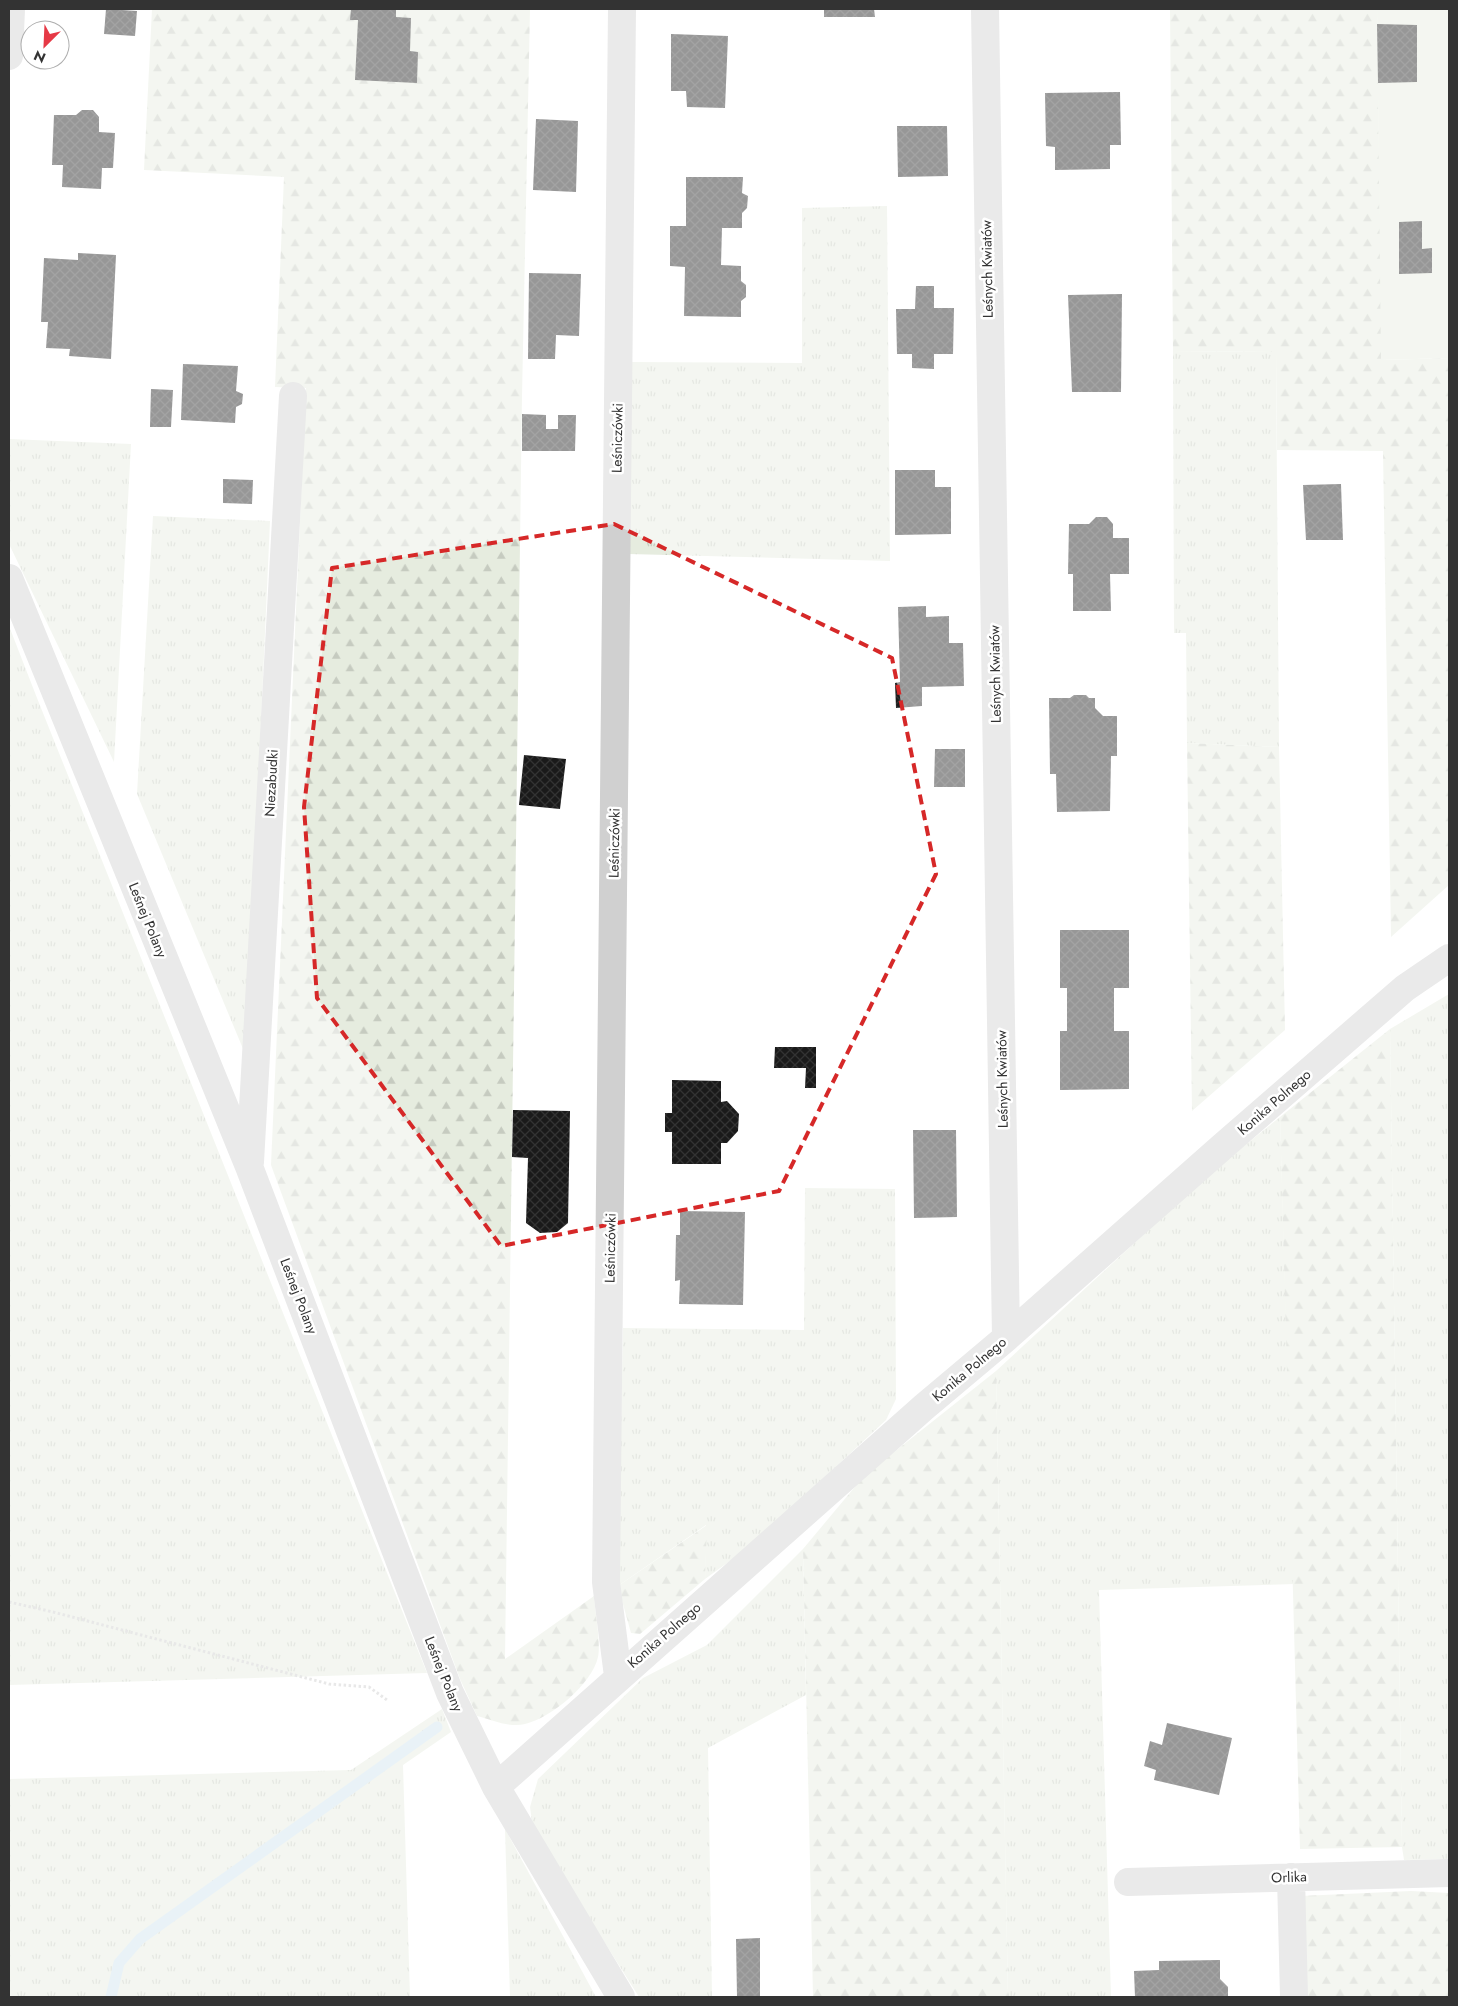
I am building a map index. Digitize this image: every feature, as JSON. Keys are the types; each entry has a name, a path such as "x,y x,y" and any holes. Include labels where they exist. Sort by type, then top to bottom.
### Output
{"street":[{"path":"9,56 11,9"},
{"name":"Leśniczówki","path":"618,1676 606,1582 622,9"},
{"name":"Leśnych Kwiatów","path":"985,9 1006,1338"},
{"name":"Niezabudki","path":"250,1169 293,396"},
{"name":"Leśnej Polany","path":"9,578 250,1169 450,1693 496,1787 621,1997"},
{"name":"Konika Polnego","path":"496,1787 618,1676 924,1407 1006,1338 1405,988 1449,958"},
{"name":"Orlika","path":"1128,1882 1449,1873"},
{"path":"1291,1877 1294,1997"}],"path":[{"path":"9,1602 329,1684 369,1687 387,1700"}],"highlighted area":[{"path":"614,524 892,658 936,874 779,1191 501,1246 317,998 304,807 332,568"}],"green space":[{"path":"152,9 530,9 522,396 505,1659 594,1596 599,1651 588,1678 569,1698 547,1715 525,1724 507,1724 477,1716 460,1679 271,1165 306,388 275,387 284,177 144,170"},
{"path":"1170,9 1377,9 1382,360 1449,358 1449,885 1391,937 1383,451 1277,450 1276,352 1173,351"},
{"path":"1377,9 1449,9 1449,358 1381,360"},
{"path":"887,206 890,561 629,554 631,362 802,363 802,208"},
{"path":"1173,351 1276,352 1279,747 1187,743 1186,633 1174,633"},
{"path":"9,439 131,444 114,762 9,544"},
{"path":"153,516 270,521 246,1056 137,794"},
{"path":"9,626 37,698 427,1673 9,1685"},
{"path":"1187,743 1279,747 1285,1030 1192,1111"},
{"path":"1449,994 1449,1859 1404,1860 1402,1847 1390,1029"},
{"path":"1390,1029 1402,1847 1300,1849 1280,1117"},
{"path":"1280,1117 1294,1584 1099,1590 1111,1997 1008,1997 996,1371 1208,1175"},
{"path":"805,1188 895,1189 896,1399 886,1420 752,1545 705,1579 706,1525 618,1586 623,1328 804,1330"},
{"path":"996,1371 1008,1997 813,1997 803,1549 864,1476"},
{"path":"707,1525 705,1579 640,1634 631,1633 618,1586"},
{"path":"803,1549 806,1695 708,1748 712,1997 639,1997 533,1829 530,1807 538,1779 643,1678 707,1645"},
{"path":"442,1709 451,1732 403,1765 410,1997 9,1997 9,1779 351,1770"},
{"path":"505,1829 596,1997 510,1997"},
{"path":"1411,1891 1449,1893 1449,1997 1303,1997 1301,1896"}],"building":[{"path":"106,9 137,11 135,36 104,34"},
{"path":"351,9 396,9 396,17 411,18 410,51 418,52 417,83 355,80 358,20 350,20"},
{"path":"824,9 874,9 875,17 824,17"},
{"path":"1377,24 1417,25 1417,82 1378,83"},
{"path":"671,34 728,36 725,108 687,107 686,91 671,91"},
{"path":"1120,92 1121,145 1110,145 1110,169 1055,170 1055,147 1046,146 1045,93"},
{"path":"82,110 93,110 99,117 99,132 115,133 113,168 102,168 101,189 62,187 63,165 52,165 54,115 76,115"},
{"path":"536,119 578,121 576,192 533,190"},
{"path":"897,126 947,126 948,176 898,177"},
{"path":"686,177 743,177 742,193 748,196 747,208 742,213 742,228 722,228 721,265 741,266 741,281 746,285 746,297 741,301 741,317 684,316 685,267 670,266 670,226 686,226"},
{"path":"1422,221 1422,249 1432,248 1432,273 1399,274 1399,222"},
{"path":"78,253 116,255 111,359 69,356 70,349 46,348 48,322 41,322 44,258 78,260"},
{"path":"529,273 581,274 579,336 556,335 555,359 528,359"},
{"path":"916,286 934,286 934,308 954,308 953,354 934,354 934,369 912,368 912,354 897,354 896,309 915,309"},
{"path":"1122,294 1121,392 1072,392 1068,295"},
{"path":"183,364 238,366 236,391 243,394 242,404 236,407 235,423 181,420"},
{"path":"151,389 173,390 171,427 150,427"},
{"path":"522,414 546,415 546,429 558,429 558,415 576,415 575,451 522,451"},
{"path":"895,470 935,470 935,487 951,487 951,534 895,535"},
{"path":"223,479 253,480 252,504 223,503"},
{"path":"1341,484 1343,540 1306,540 1303,485"},
{"path":"1096,517 1107,517 1113,524 1113,538 1129,538 1129,574 1110,574 1111,611 1073,611 1073,574 1068,574 1069,524 1089,524"},
{"path":"926,606 926,617 949,616 949,643 963,643 964,686 922,687 922,706 896,708 895,683 900,682 898,607"},
{"path":"1074,695 1086,695 1089,698 1095,698 1095,708 1103,716 1117,716 1117,756 1111,756 1110,811 1057,812 1056,774 1050,774 1049,698 1070,698"},
{"path":"935,749 965,749 965,787 934,787"},
{"path":"524,755 566,759 560,809 519,805"},
{"path":"1060,930 1129,930 1129,988 1114,988 1114,1031 1129,1031 1129,1089 1060,1090 1060,1031 1067,1031 1067,988 1060,988"},
{"path":"775,1047 816,1047 816,1088 805,1088 806,1068 774,1068"},
{"path":"672,1080 721,1081 721,1102 727,1101 739,1114 738,1131 727,1143 721,1143 721,1164 672,1164 672,1132 665,1132 665,1113 672,1113"},
{"path":"513,1110 570,1111 568,1223 557,1232 540,1233 526,1223 528,1158 512,1157"},
{"path":"913,1130 956,1130 957,1217 914,1218"},
{"path":"680,1211 745,1212 743,1305 679,1304 680,1280 675,1281 676,1235 680,1235"},
{"path":"1167,1723 1232,1738 1219,1795 1154,1780 1156,1770 1144,1766 1150,1741 1162,1745"},
{"path":"760,1938 760,1997 737,1997 736,1939"},
{"path":"1220,1960 1220,1979 1228,1987 1228,1997 1135,1997 1134,1971 1159,1970 1159,1961"}],"waterway":[{"path":"111,1997 119,1963 140,1939 437,1727"}]}
